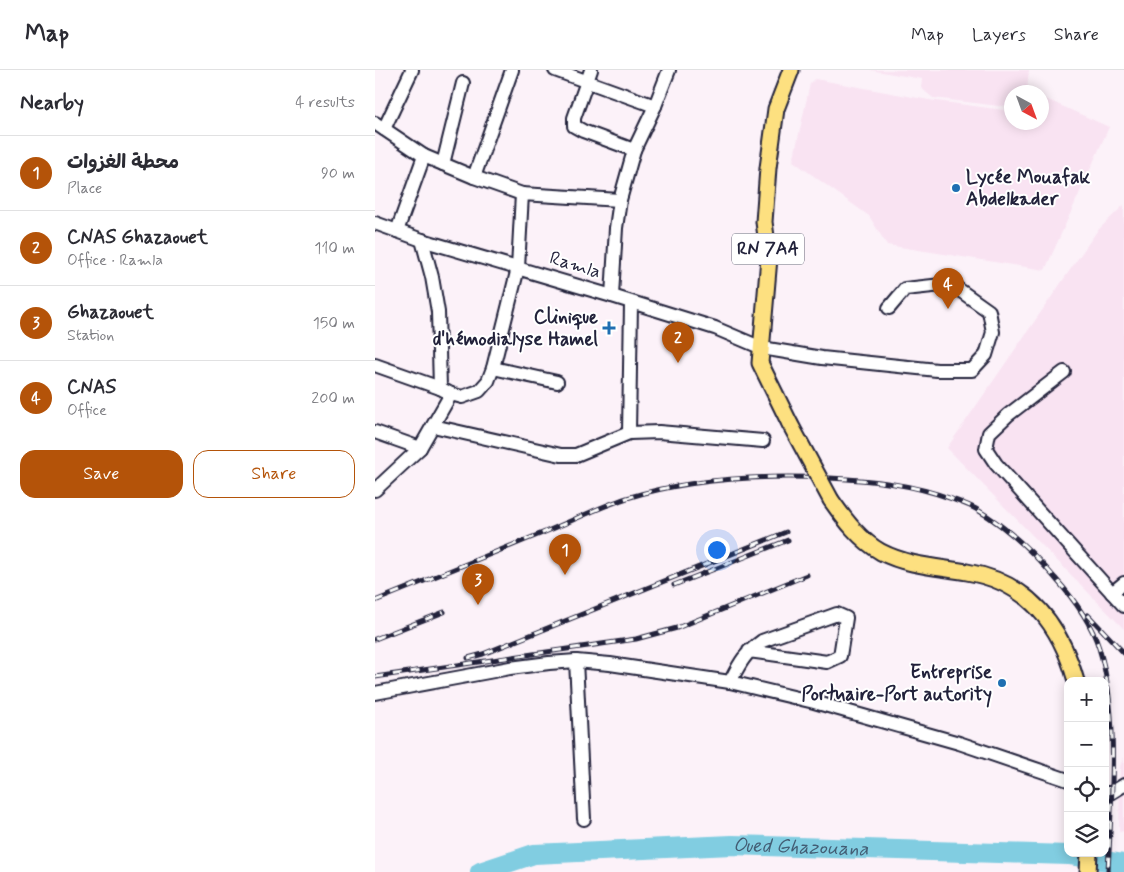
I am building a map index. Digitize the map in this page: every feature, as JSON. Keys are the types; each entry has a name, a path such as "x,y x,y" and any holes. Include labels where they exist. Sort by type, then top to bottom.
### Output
{"main road":[{"name":"RN 7AA","path":"791,70 776,109 768,168 764,222 769,258 760,363 831,500 852,528 882,552 899,559 926,567 982,575 1018,591 1046,616 1069,657 1075,677"},
{"path":"1088,872 1089,857"}],"street":[{"path":"412,70 379,126 425,156 474,177 522,194 620,200"},
{"path":"474,177 511,70"},
{"path":"555,70 655,106"},
{"path":"591,70 574,118 575,126 583,131 634,150"},
{"path":"612,296 616,228 620,200 634,150 655,106 669,70"},
{"path":"443,164 463,82"},
{"path":"397,231 425,156"},
{"path":"375,366 461,397 479,391 488,381 518,268 522,194"},
{"name":"Ramla","path":"375,222 422,240 715,328 762,348 823,358 947,371 972,370 986,355 993,332 989,311 951,284 905,289 889,308"},
{"path":"375,490 420,448 433,426 446,391 433,276 422,240"},
{"path":"629,432 631,303"},
{"path":"493,368 557,382"},
{"path":"1063,372 995,427 989,433 986,449 996,464 1124,606"},
{"path":"433,426 568,455 586,452 629,432 659,432 763,441"},
{"path":"375,432 420,448"},
{"path":"1112,593 1124,583"},
{"path":"730,682 745,655 749,651 762,641 837,614 846,618 841,656 827,662 749,651"},
{"path":"576,662 584,819"},
{"path":"375,693 510,668 576,662 610,664 730,682 814,702 959,743 1064,779"},
{"path":"1109,793 1124,785"}],"shaded area":[{"path":"870,70 1029,70 1028,85 1004,85 1004,106 933,98 921,88 922,79"},
{"name":"Lycée Mouafak Abdelkader","path":"815,79 929,100 1004,110 1004,130 1049,130 1049,100 1109,127 1045,270 887,245 869,216 793,161 810,84"},
{"path":"1124,205 1124,629 947,448 1097,231"},
{"path":"1124,757 1124,831 1119,832 1120,766"}],"waterway":[{"name":"Oued Ghazouana","path":"480,872 534,854 732,845 1069,855 1124,864"}],"railway":[{"path":"375,601 627,498 676,486 727,479 778,477 845,479 907,486 958,501 987,516 1028,549 1075,602 1096,638 1106,674 1112,730 1112,788 1108,872"},
{"path":"468,658 483,654 786,532"},
{"path":"674,585 788,540"},
{"path":"375,677 636,639 677,628 807,575"},
{"path":"375,639 444,612"},
{"path":"1088,615 1124,653"}],"place":[{"name":"Lycée Mouafak Abdelkader","path":"956,188"},
{"name":"CNAS","path":"948,309"},
{"name":"Clinique d'hémodialyse Hamel","path":"609,328"},
{"name":"CNAS Ghazaouet","path":"678,363"},
{"name":"محطة الغزوات","path":"565,575"},
{"name":"Ghazaouet","path":"478,605"},
{"name":"Entreprise Portuaire-Port autority","path":"1002,683"}]}
